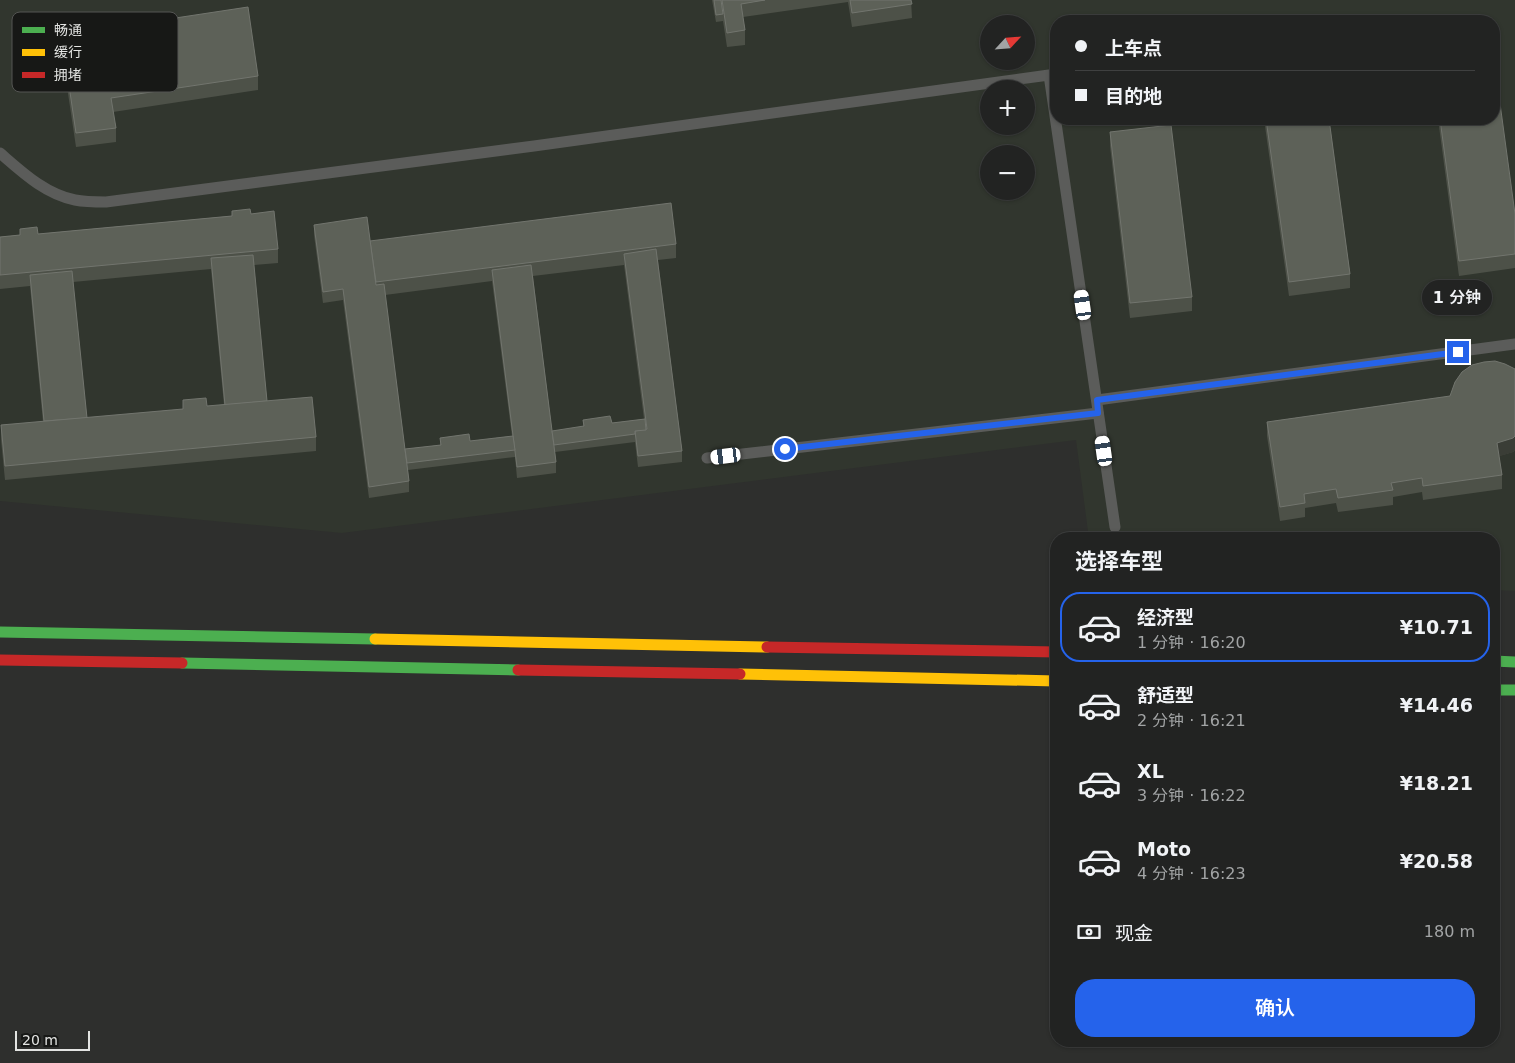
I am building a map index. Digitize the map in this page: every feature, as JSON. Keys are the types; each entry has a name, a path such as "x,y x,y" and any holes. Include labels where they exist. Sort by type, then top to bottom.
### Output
{"main road":[{"path":"0,632 1050,652"},
{"path":"0,660 1050,681"},
{"path":"1500,661 1515,662"},
{"path":"1500,690 1515,690"}],"lane":[{"path":"0,153 34,182 61,196 76,200 106,202 544,145 1050,75"},
{"path":"1057,125 1115,527"},
{"path":"1097,400 1515,344"},
{"path":"707,458 1098,413"}],"shaded area":[{"path":"0,0 1515,0 1515,591 1500,590 1500,532 1088,532 1076,440 342,533 0,501"}],"building":[{"path":"714,0 721,0 723,14 716,15"},
{"path":"722,0 765,0 741,4 745,30 727,33"},
{"path":"850,0 911,0 912,4 852,13"},
{"path":"248,7 258,76 178,88 178,18"},
{"path":"70,92 151,92 111,98 116,128 76,133"},
{"path":"1500,103 1515,214 1515,254 1459,261 1441,125 1500,125"},
{"path":"1171,125 1192,297 1130,303 1110,132"},
{"path":"1267,125 1330,125 1350,274 1289,282"},
{"path":"671,203 676,244 376,282 370,241"},
{"path":"250,209 251,214 274,211 278,249 0,275 0,237 20,235 20,229 37,227 38,234 232,216 232,211"},
{"path":"367,217 376,285 384,284 409,481 369,487 343,289 323,292 314,225"},
{"path":"656,249 682,451 638,456 635,431 647,429 624,254"},
{"path":"253,255 267,401 225,405 211,258"},
{"path":"531,265 556,462 517,467 492,270"},
{"path":"72,271 87,418 44,421 30,275"},
{"path":"1495,361 1515,369 1515,436 1497,443 1502,475 1423,486 1422,478 1391,483 1393,490 1338,498 1336,489 1304,494 1305,503 1280,507 1267,422 1450,396 1455,382 1462,372 1472,365"},
{"path":"312,397 316,437 5,466 1,425 183,409 183,400 206,398 207,406"},
{"path":"610,416 612,423 645,419 646,430 635,431 635,434 554,445 552,431 584,426 583,420"},
{"path":"469,434 470,441 513,436 515,450 407,463 405,449 441,445 440,438"}],"traffic: fast":[{"path":"0,632 375,639"},
{"path":"1500,661 1515,662"},
{"path":"182,663 518,670"},
{"path":"1500,690 1515,690"}],"traffic: slow":[{"path":"375,639 767,647"},
{"path":"740,674 1050,681"}],"traffic: jam":[{"path":"767,647 1050,652"},
{"path":"0,660 182,663"},
{"path":"518,670 740,674"}],"route":[{"path":"785,449 1098,413 1097,400 1458,352"}]}
